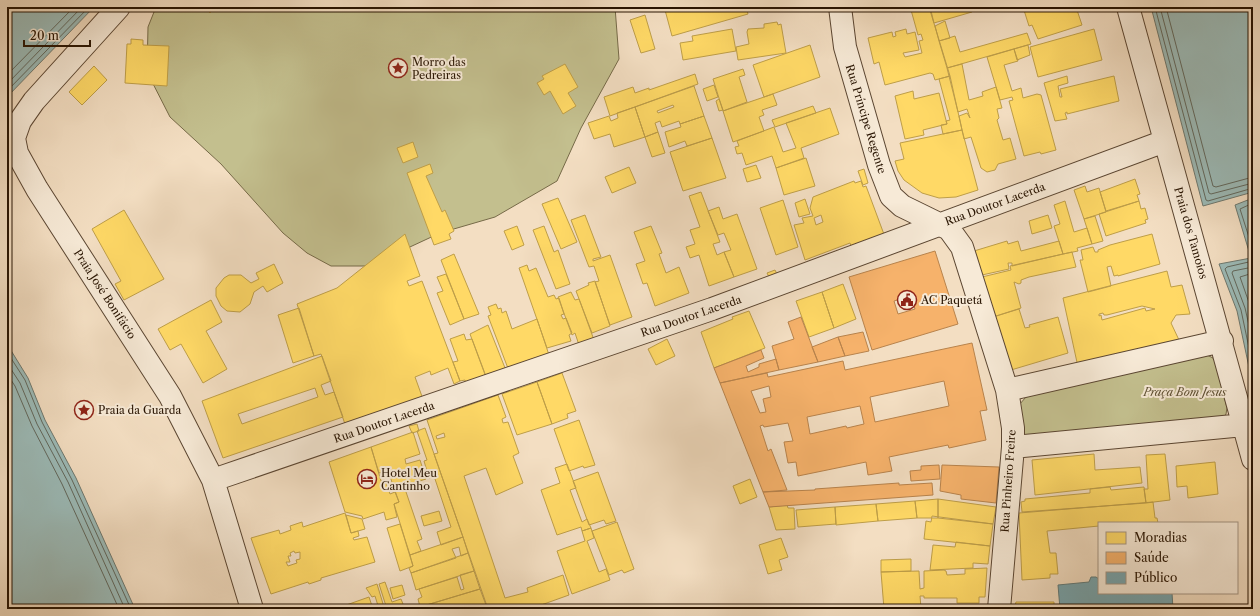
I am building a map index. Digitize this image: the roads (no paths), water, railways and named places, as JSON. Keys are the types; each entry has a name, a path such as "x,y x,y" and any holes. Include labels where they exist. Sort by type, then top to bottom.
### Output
{"street":[{"name":"Praia José Bonifácio","path":"119,7 34,101 20,122 14,138 17,153 37,189 170,396 213,480 252,609"},
{"name":"Rua Príncipe Regente","path":"840,7 844,47 879,166 892,196 902,206 941,224"},
{"name":"Praia dos Tamoios","path":"1128,7 1222,341 1253,459"},
{"name":"Rua Doutor Lacerda","path":"213,480 712,309 1165,141"},
{"name":"Rua Pinheiro Freire","path":"941,224 949,229 962,246 1007,390 1013,428 999,609"},
{"path":"1007,390 1222,341"},
{"path":"1012,447 1244,425"}],"water":[{"path":"7,7 94,7 7,97"},
{"path":"1151,7 1253,7 1253,192 1203,206"},
{"path":"1253,198 1253,386 1237,311 1219,264 1251,258 1235,205"},
{"path":"7,344 28,378 45,420 76,478 135,609 7,609"}],"place":[{"name":"Morro das Pedreiras","path":"398,68"},
{"name":"AC Paquetá","path":"907,300"},
{"name":"Praia da Guarda","path":"84,410"},
{"name":"Hotel Meu Cantinho","path":"367,479"}],"park label":[{"name":"Praça Bom Jesus","path":"1185,392"}]}
